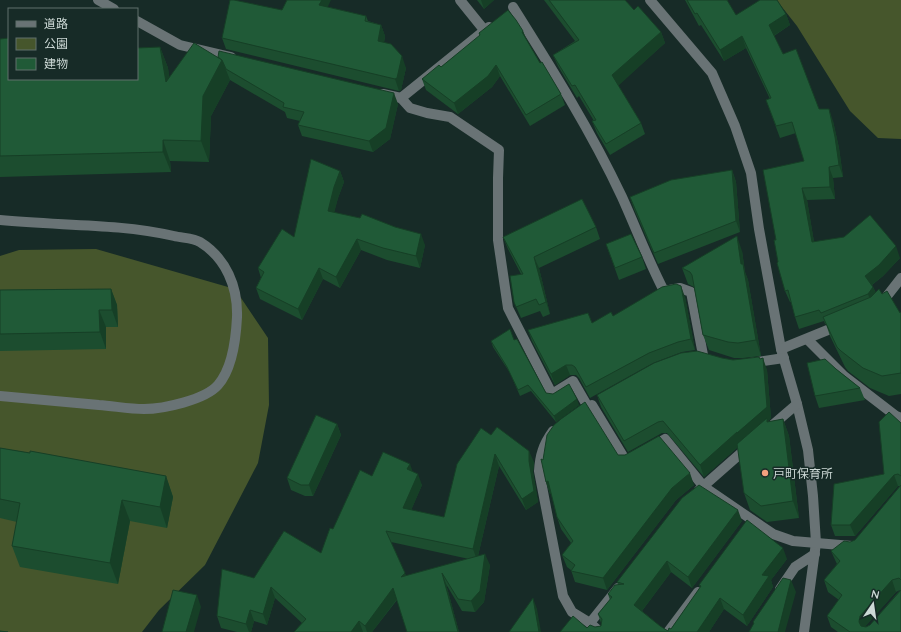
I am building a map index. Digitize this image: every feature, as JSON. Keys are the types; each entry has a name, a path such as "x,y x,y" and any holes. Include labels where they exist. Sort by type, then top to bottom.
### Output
{"street":[{"path":"98,0 112,8"},
{"path":"460,0 485,31"},
{"path":"650,0 712,73 735,126 751,173 759,229 782,354 797,404 808,450 816,543 804,632"},
{"path":"514,6 590,135 622,197 664,291 680,288 691,292 702,356"},
{"path":"401,98 497,21"},
{"path":"138,22 180,45 240,59"},
{"path":"372,91 401,98 410,108 450,117 500,150 498,178 498,240 508,308 552,394 573,381 593,404 626,461 665,438 704,487 749,523 793,541 854,547 858,541"},
{"path":"0,220 162,233 199,242 218,257 228,270 234,287 237,310 237,330 232,354 226,372 218,386 208,393 182,403 145,409 0,396"},
{"path":"876,311 901,278"},
{"path":"737,365 782,354 807,339 848,322"},
{"path":"807,339 844,376 896,416 901,418"},
{"path":"576,415 593,404"},
{"path":"692,495 704,487 797,404"},
{"path":"558,427 552,432 544,444 539,458 539,471 563,596 572,612 590,623 600,632"},
{"path":"773,600 795,567 815,554"},
{"path":"590,623 624,579"},
{"path":"668,632 705,582"}],"green space":[{"path":"775,0 901,0 901,139 878,138 850,111 797,26"},
{"path":"96,249 235,289 268,338 269,405 258,463 205,565 159,610 142,632 0,632 0,256 19,250"}],"building":[{"path":"230,0 282,10 287,0 322,0 319,5 366,16 365,21 381,25 378,41 391,44 402,56 397,78 395,79 222,38"},
{"path":"549,0 625,0 634,10 638,6 661,32 612,75 641,123 606,144 592,121 596,120 575,85 572,86 553,55 579,40"},
{"path":"687,0 727,0 736,15 760,0 777,0 786,14 769,25 783,54 796,49 819,109 829,109 839,165 829,167 830,187 802,188 812,242 844,237 870,215 896,246 879,265 865,276 873,287 868,294 821,313 819,310 795,317 788,290 785,291 777,263 774,240 776,240 763,170 804,161 792,122 776,126 766,100 771,98 742,36 720,50"},
{"path":"508,10 523,31 522,32 540,63 542,62 561,94 526,115 496,65 488,76 454,103 422,79 439,65 441,67 480,35 479,33"},
{"path":"8,38 8,80 138,80 138,48 160,47 166,82 194,43 222,60 203,96 201,141 163,140 163,152 0,156 0,39"},
{"path":"219,51 394,93 386,128 369,141 298,125 304,112 283,107 284,103 226,69 222,60 218,57"},
{"path":"311,159 340,171 328,211 360,218 362,214 395,227 421,234 416,256 383,248 357,239 336,277 319,268 298,309 256,288 264,272 258,268 282,229 294,237"},
{"path":"732,170 736,221 654,253 630,197 671,180"},
{"path":"582,199 596,227 534,257 546,302 539,305 536,299 516,307 510,276 523,274 503,237"},
{"path":"631,234 642,257 615,268 606,244"},
{"path":"737,236 756,340 738,343 728,342 703,335 692,275 690,272 682,268"},
{"path":"676,284 681,286 691,339 678,342 649,353 586,387 575,367 572,365 566,365 551,374 528,330 588,313 592,323 611,312 613,316 662,287"},
{"path":"111,289 112,310 99,310 100,332 0,334 0,290"},
{"path":"879,289 882,294 887,291 900,313 901,312 901,373 882,376 863,368 837,347 823,317 871,297"},
{"path":"510,329 514,340 517,339 546,393 553,394 569,384 577,399 554,416 528,385 518,390 507,367 491,341"},
{"path":"697,351 733,360 759,357 760,359 763,358 767,407 700,465 663,421 658,422 624,441 597,395 654,363 681,353"},
{"path":"825,359 860,388 815,396 807,363"},
{"path":"585,402 618,455 625,455 659,436 690,473 672,488 603,578 571,571 575,565 562,555 573,541 557,517 548,481 546,482 541,459 543,460 547,435 554,425"},
{"path":"889,412 901,423 901,476 898,474 894,475 850,525 831,525 834,484 884,474 879,422"},
{"path":"316,415 337,424 309,485 301,485 287,478"},
{"path":"767,418 767,422 783,419 793,501 761,506 744,493 737,444"},
{"path":"497,427 529,451 529,461 534,491 522,499 495,454 473,549 386,531 405,573 401,577 485,554 480,591 471,601 458,599 442,573 458,632 407,632 393,588 365,626 359,621 351,632 294,632 306,619 271,587 263,614 250,610 246,624 217,616 222,569 254,578 284,531 321,553 330,528 333,529 360,470 372,476 383,452 410,464 407,469 418,474 403,508 444,517 457,464 481,428 491,435"},
{"path":"0,448 30,453 30,451 166,476 160,507 122,500 110,563 12,546 20,503 0,499"},
{"path":"699,485 738,510 688,577 667,561 634,605 660,626 668,631 669,628 671,629 701,586 699,585 747,520 783,548 762,575 769,576 743,615 720,598 697,632 560,632 573,616 587,628 590,625 595,627 601,626 602,619 598,614 612,597 608,594 615,585 624,584 617,582 682,498"},
{"path":"901,485 901,580 899,578 892,580 860,616 859,622 861,626 866,627 870,625 901,590 901,632 850,632 827,616 842,595 824,580 840,561 831,551 844,541 850,542 855,540"},
{"path":"783,578 791,580 778,632 749,632 754,623 753,622"},
{"path":"173,590 197,595 186,632 162,632"},
{"path":"533,598 539,632 509,632"}],"place":[{"name":"戸町保育所","path":"765,473"}]}
